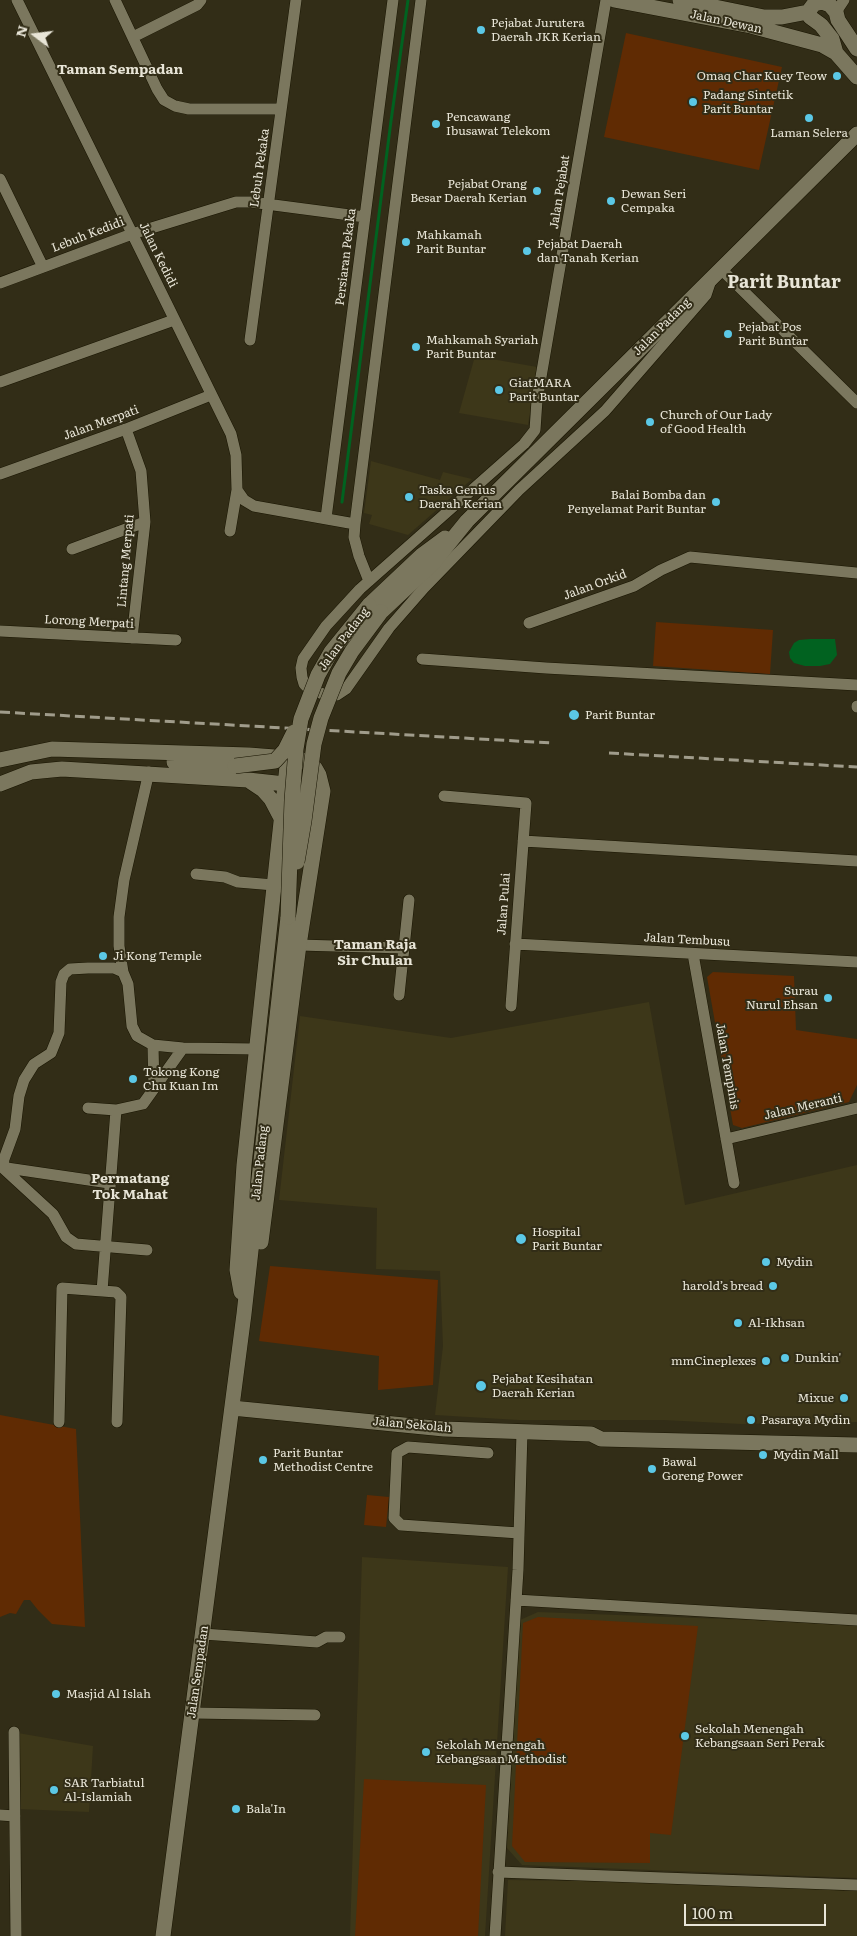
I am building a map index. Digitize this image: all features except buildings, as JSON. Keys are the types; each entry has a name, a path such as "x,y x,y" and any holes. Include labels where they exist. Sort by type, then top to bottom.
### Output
{"street":[{"name":"Jalan Kedidi","path":"17,0 231,434 236,455 237,490 230,531"},
{"path":"115,0 156,89 164,100 175,106 188,109 281,109"},
{"path":"133,37 197,5 201,0"},
{"name":"Lebuh Pekaka","path":"250,340 296,0"},
{"name":"Persiaran Pekaka","path":"326,518 392,0"},
{"path":"421,0 355,524 354,537 369,582 360,589 326,626 303,659 301,668 304,684 315,693 326,695 337,695 346,689 390,628 424,588 519,490 605,411 706,295 717,273 857,403"},
{"name":"Jalan Pejabat","path":"369,582 524,444 535,430 540,387 606,0"},
{"name":"Jalan Dewan","path":"614,0 679,4 764,17 782,17 808,12 814,4 824,1"},
{"path":"824,1 830,5 840,6 838,20 857,48"},
{"name":"Jalan Dewan","path":"679,4 814,43 836,53"},
{"path":"808,12 810,17 821,25 832,39 836,53 857,77"},
{"name":"Jalan Padang","path":"302,772 339,673 352,650 381,612 433,563 467,521 853,137 857,127"},
{"path":"0,179 43,267"},
{"name":"Lebuh Kedidi","path":"0,283 132,234 236,202 269,204 365,217"},
{"path":"0,382 174,320"},
{"name":"Jalan Merpati","path":"0,474 126,429 211,395"},
{"name":"Lintang Merpati","path":"126,429 141,471 145,522 132,638"},
{"path":"237,490 244,500 254,506 355,524"},
{"name":"Jalan Padang","path":"232,1408 288,917 304,821 302,772 296,749 301,719 318,675 332,652 370,606 422,556 467,521"},
{"path":"72,548 145,522"},
{"name":"Jalan Orkid","path":"529,623 634,586 690,557 857,573"},
{"name":"Lorong Merpati","path":"0,631 176,640"},
{"path":"422,659 546,668 857,685"},
{"path":"436,667 450,661"},
{"path":"235,766 275,761 286,750 301,719"},
{"path":"0,760 52,749 249,754 288,756 300,759 314,768 319,775 323,791 299,945 269,1190 256,1280 244,1314"},
{"path":"248,780 249,754"},
{"path":"244,1314 238,1270 244,1165 288,756"},
{"path":"0,773 30,763 60,757 91,757 302,772"},
{"path":"0,784 31,772 62,769 149,772 248,780 286,784 323,791"},
{"path":"149,772 124,880 119,917 123,972 128,984 132,1026 137,1036 153,1045 183,1048 256,1049"},
{"path":"248,780 272,799 281,818"},
{"name":"Jalan Pulai","path":"444,796 526,803 510,1006"},
{"path":"523,841 857,861"},
{"path":"196,874 226,877 238,882 274,885"},
{"path":"399,996 409,900"},
{"name":"Jalan Tembusu","path":"515,944 857,962"},
{"path":"299,945 404,948"},
{"name":"Jalan Tempinis","path":"693,954 734,1183"},
{"path":"2,1168 16,1129 19,1096 24,1080 34,1064 51,1053 59,1033 61,982 64,974 70,969 88,968 114,968 123,972"},
{"path":"153,1045 154,1088"},
{"path":"88,1108 116,1110 143,1104 183,1048"},
{"name":"Jalan Meranti","path":"726,1139 857,1108"},
{"path":"102,1291 116,1110"},
{"path":"2,1168 110,1182"},
{"path":"2,1168 53,1214 66,1237 76,1244 147,1250"},
{"path":"59,1422 62,1288 116,1292 121,1297 117,1422"},
{"name":"Jalan Sekolah","path":"232,1408 444,1429 591,1434 602,1430 857,1435"},
{"name":"Jalan Sempadan","path":"163,1936 232,1408"},
{"path":"494,1936 516,1600 522,1432"},
{"name":"Jalan Sekolah","path":"591,1434 601,1439 857,1445"},
{"path":"488,1453 408,1447 397,1453 394,1518 401,1525 519,1533"},
{"path":"516,1600 857,1620"},
{"path":"203,1634 318,1642 326,1637 340,1637"},
{"path":"192,1713 315,1715"},
{"path":"14,1732 16,1936"},
{"path":"0,1815 15,1816"},
{"path":"498,1872 857,1885"}],"shaded area":[{"name":"Padang Sintetik Parit Buntar","path":"626,33 782,67 759,170 604,137"},
{"name":"GiatMARA Parit Buntar","path":"475,356 537,367 528,425 459,413"},
{"name":"Taska Genius Daerah Kerian","path":"371,461 440,480 443,472 472,479 408,535 369,524 372,515 364,513"},
{"path":"656,622 773,630 770,674 653,666"},
{"path":"835,639 837,655 830,664 805,666 794,663 790,658 789,652 794,643 799,640"},
{"path":"713,972 794,976 796,1030 857,1039 857,1085 849,1102 742,1128 733,1125 707,977"},
{"name":"Hospital Parit Buntar","path":"649,1002 685,1205 857,1165 857,1422 741,1424 663,1420 519,1420 435,1415 443,1346 440,1271 376,1269 377,1208 279,1200 300,1016 451,1038"},
{"path":"270,1266 438,1280 433,1385 378,1390 379,1356 259,1341"},
{"path":"0,1415 76,1429 85,1627 52,1624 30,1600 24,1600 16,1614 10,1613 0,1617"},
{"path":"367,1495 389,1497 386,1527 364,1525"},
{"name":"Sekolah Menengah Kebangsaan Methodist","path":"362,1557 508,1567 485,1936 350,1936"},
{"name":"Sekolah Menengah Kebangsaan Seri Perak","path":"538,1612 857,1624 857,1878 522,1865 507,1848 520,1620"},
{"path":"538,1617 698,1626 671,1835 650,1833 650,1863 525,1862 512,1846 523,1623"},
{"name":"SAR Tarbiatul Al-Islamiah","path":"18,1733 93,1746 89,1812 18,1809"},
{"path":"364,1779 486,1785 478,1936 355,1936"},
{"path":"508,1880 660,1882 857,1891 857,1936 505,1936"}],"waterway":[{"path":"342,502 408,0"}],"railway":[{"path":"0,712 552,743"},
{"path":"609,753 857,767"}],"place":[{"name":"Pejabat Jurutera Daerah JKR Kerian","path":"481,30"},
{"name":"Omaq Char Kuey Teow","path":"837,76"},
{"name":"Padang Sintetik Parit Buntar","path":"693,102"},
{"name":"Laman Selera","path":"809,118"},
{"name":"Pencawang Ibusawat Telekom","path":"436,124"},
{"name":"Pejabat Orang Besar Daerah Kerian","path":"537,191"},
{"name":"Dewan Seri Cempaka","path":"611,201"},
{"name":"Mahkamah Parit Buntar","path":"406,242"},
{"name":"Pejabat Daerah dan Tanah Kerian","path":"527,251"},
{"name":"Pejabat Pos Parit Buntar","path":"728,334"},
{"name":"Mahkamah Syariah Parit Buntar","path":"416,347"},
{"name":"GiatMARA Parit Buntar","path":"499,390"},
{"name":"Church of Our Lady of Good Health","path":"650,422"},
{"name":"Taska Genius Daerah Kerian","path":"409,497"},
{"name":"Balai Bomba dan Penyelamat Parit Buntar","path":"716,502"},
{"name":"Parit Buntar","path":"574,715"},
{"name":"Ji Kong Temple","path":"103,956"},
{"name":"Surau Nurul Ehsan","path":"828,998"},
{"name":"Tokong Kong Chu Kuan Im","path":"133,1079"},
{"name":"Hospital Parit Buntar","path":"521,1239"},
{"name":"Mydin","path":"766,1262"},
{"name":"harold’s bread","path":"773,1286"},
{"name":"Al-Ikhsan","path":"738,1323"},
{"name":"Dunkin'","path":"785,1358"},
{"name":"mmCineplexes","path":"766,1361"},
{"name":"Pejabat Kesihatan Daerah Kerian","path":"481,1386"},
{"name":"Mixue","path":"844,1398"},
{"name":"Pasaraya Mydin","path":"751,1420"},
{"name":"Mydin Mall","path":"763,1455"},
{"name":"Parit Buntar Methodist Centre","path":"263,1460"},
{"name":"Bawal Goreng Power","path":"652,1469"},
{"name":"Masjid Al Islah","path":"56,1694"},
{"name":"Sekolah Menengah Kebangsaan Seri Perak","path":"685,1736"},
{"name":"Sekolah Menengah Kebangsaan Methodist","path":"426,1752"},
{"name":"SAR Tarbiatul Al-Islamiah","path":"54,1790"},
{"name":"Bala'In","path":"236,1809"}],"district":[{"name":"Taman Sempadan","path":"120,70"},
{"name":"Parit Buntar","path":"784,283"},
{"name":"Taman Raja Sir Chulan","path":"375,954"},
{"name":"Permatang Tok Mahat","path":"130,1188"}]}
